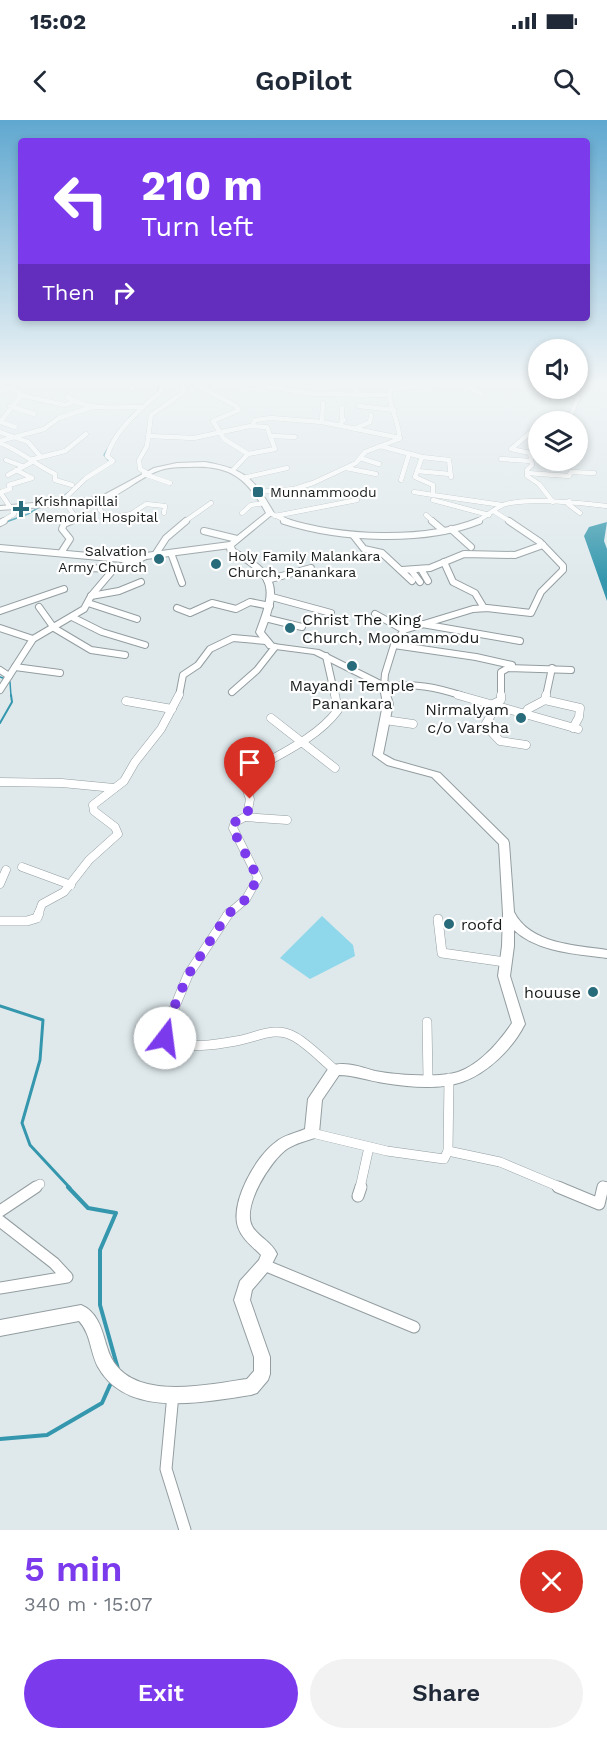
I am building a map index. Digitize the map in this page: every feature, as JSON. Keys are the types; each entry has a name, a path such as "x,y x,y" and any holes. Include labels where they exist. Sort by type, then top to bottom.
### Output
{"main road":[{"path":"0,1328 81,1313 91,1320 104,1361 118,1382 139,1392 173,1394 251,1387 262,1374 262,1357 242,1300 245,1286 264,1265 269,1254 265,1246 248,1233 243,1224 248,1192 257,1174 278,1148 312,1133 315,1099 335,1070 343,1068 382,1078 458,1078 481,1064 499,1048 519,1024 504,976 508,946 508,912 504,843 436,775 379,757 388,704 384,686 326,656 304,650 275,647 266,641 260,632 271,602 267,580 255,564 231,550 233,542 272,514 258,492 233,470 217,465 177,465 145,474 102,500 8,507"},
{"path":"508,912 511,922 528,936 583,951 607,954"}],"street":[{"path":"15,448 31,461 55,474 55,480 72,485"},
{"path":"33,448 40,456"},
{"path":"0,472 7,474 31,461 69,448"},
{"path":"61,553 70,539 62,529 64,524 76,518 62,503 86,478 113,461 106,453 110,448"},
{"path":"146,448 139,462 140,469 145,474 170,483"},
{"path":"238,448 248,454"},
{"path":"233,470 248,454 275,448"},
{"path":"258,492 294,489 346,468 365,452 376,448"},
{"path":"387,448 422,457 450,460 450,476 416,474"},
{"path":"512,448 511,449 528,453"},
{"path":"400,480 409,454"},
{"path":"422,457 413,489 433,498 492,514 543,545 564,568 541,592 531,613 484,608 456,613 404,630 394,645 385,674 384,686 414,684 435,687 493,706 524,715 576,729 580,708 545,700 528,709 524,715"},
{"path":"360,458 379,464"},
{"path":"501,459 528,461"},
{"path":"6,460 22,466"},
{"path":"346,468 376,472 353,464"},
{"path":"243,478 287,468"},
{"path":"528,468 529,479 539,484 553,502"},
{"path":"0,522 14,514 1,492 10,489 9,485 32,478 16,470"},
{"path":"527,473 569,476 571,472 577,471 594,473"},
{"path":"416,474 434,485 433,498"},
{"path":"433,498 502,506 569,501 607,506"},
{"path":"102,500 100,510 108,518 131,514 149,504 165,506 164,513"},
{"path":"272,514 357,500"},
{"path":"569,501 570,508 580,513"},
{"path":"155,555 162,541 174,529 211,503"},
{"path":"242,513 251,505 264,503"},
{"path":"272,514 311,529 353,535 413,534 447,530 492,514 502,506"},
{"path":"426,515 471,547"},
{"path":"204,531 233,542"},
{"path":"353,535 364,549 380,552 412,581"},
{"path":"0,690 33,639 72,617 88,603 91,596 115,569 155,555 233,542"},
{"path":"402,570 421,569 464,554 515,555 543,545"},
{"path":"0,548 136,560"},
{"path":"171,553 182,583"},
{"path":"444,562 452,580 475,593 484,608"},
{"path":"88,568 115,569"},
{"path":"267,580 311,568"},
{"path":"421,569 428,581"},
{"path":"411,570 420,582"},
{"path":"91,596 119,591 141,582"},
{"path":"0,611 64,589"},
{"path":"177,608 190,613 212,603 236,609 250,602 271,602 331,613"},
{"path":"88,603 136,619"},
{"path":"39,607 54,628 91,650 125,655"},
{"path":"375,614 404,630"},
{"path":"72,617 102,632 145,645"},
{"path":"265,618 302,627"},
{"path":"421,624 520,641"},
{"path":"0,628 33,639"},
{"path":"0,921 35,920 42,904 64,892 89,860 118,834 115,827 93,809 94,803 124,781 135,762 161,729 182,692 182,676 198,665 210,649 232,638 266,641"},
{"path":"394,645 476,657 512,665"},
{"path":"232,693 257,670 275,647"},
{"path":"245,817 250,799 242,779 243,774 301,741 332,718 338,710 326,656"},
{"path":"15,667 60,673"},
{"path":"525,745 500,741 485,725 493,706 501,700 501,672 508,668 571,670"},
{"path":"545,700 552,668"},
{"path":"0,670 9,676"},
{"path":"126,700 172,709"},
{"path":"271,718 335,768"},
{"path":"385,720 413,724"},
{"path":"1,782 62,783 114,788"},
{"path":"287,820 245,817 235,822 232,828 258,878 246,899 227,915 188,975 165,1028 165,1038 171,1044 194,1046 238,1041 271,1031 294,1036 335,1070"},
{"path":"22,867 71,885"},
{"path":"0,884 6,870"},
{"path":"438,919 442,953 505,962"},
{"path":"427,1022 428,1079"},
{"path":"312,1133 369,1147 444,1159 448,1151 449,1078"},
{"path":"358,1196 368,1164 369,1147"},
{"path":"448,1151 500,1162 599,1204 603,1186 607,1187"},
{"path":"0,1211 40,1184"},
{"path":"0,1221 54,1263 67,1277 0,1289"},
{"path":"264,1265 414,1327"},
{"path":"173,1394 166,1469 185,1530"}],"shaded area":[{"path":"607,522 604,541 607,549 607,601 584,536 589,527"},
{"path":"322,916 353,945 355,956 310,979 280,958"}],"waterway":[{"path":"108,448 104,455 108,460"},
{"path":"58,500 69,492"},
{"path":"6,522 28,514 41,506"},
{"path":"10,682 11,696"},
{"path":"0,723 12,702 11,695"},
{"path":"0,1006 43,1020 40,1060 22,1123 30,1145 70,1188"},
{"path":"68,1187 88,1208 116,1213 100,1250 100,1305 118,1369"},
{"path":"0,1439 47,1435 102,1403 110,1385"}],"place":[{"name":"Munnammoodu","path":"258,492"},
{"name":"Krishnapillai Memorial Hospital","path":"21,509"},
{"name":"Salvation Army Church","path":"159,559"},
{"name":"Holy Family Malankara Church, Panankara","path":"216,564"},
{"name":"Christ The King Church, Moonammodu","path":"290,628"},
{"name":"Mayandi Temple Panankara","path":"352,666"},
{"name":"Nirmalyam c/o Varsha","path":"521,718"},
{"name":"roofd","path":"449,924"},
{"name":"houuse","path":"593,992"}],"route":[{"path":"165,1038 165,1028 188,975 227,915 246,899 258,878 232,828 235,822 247,816 250,799"}]}
